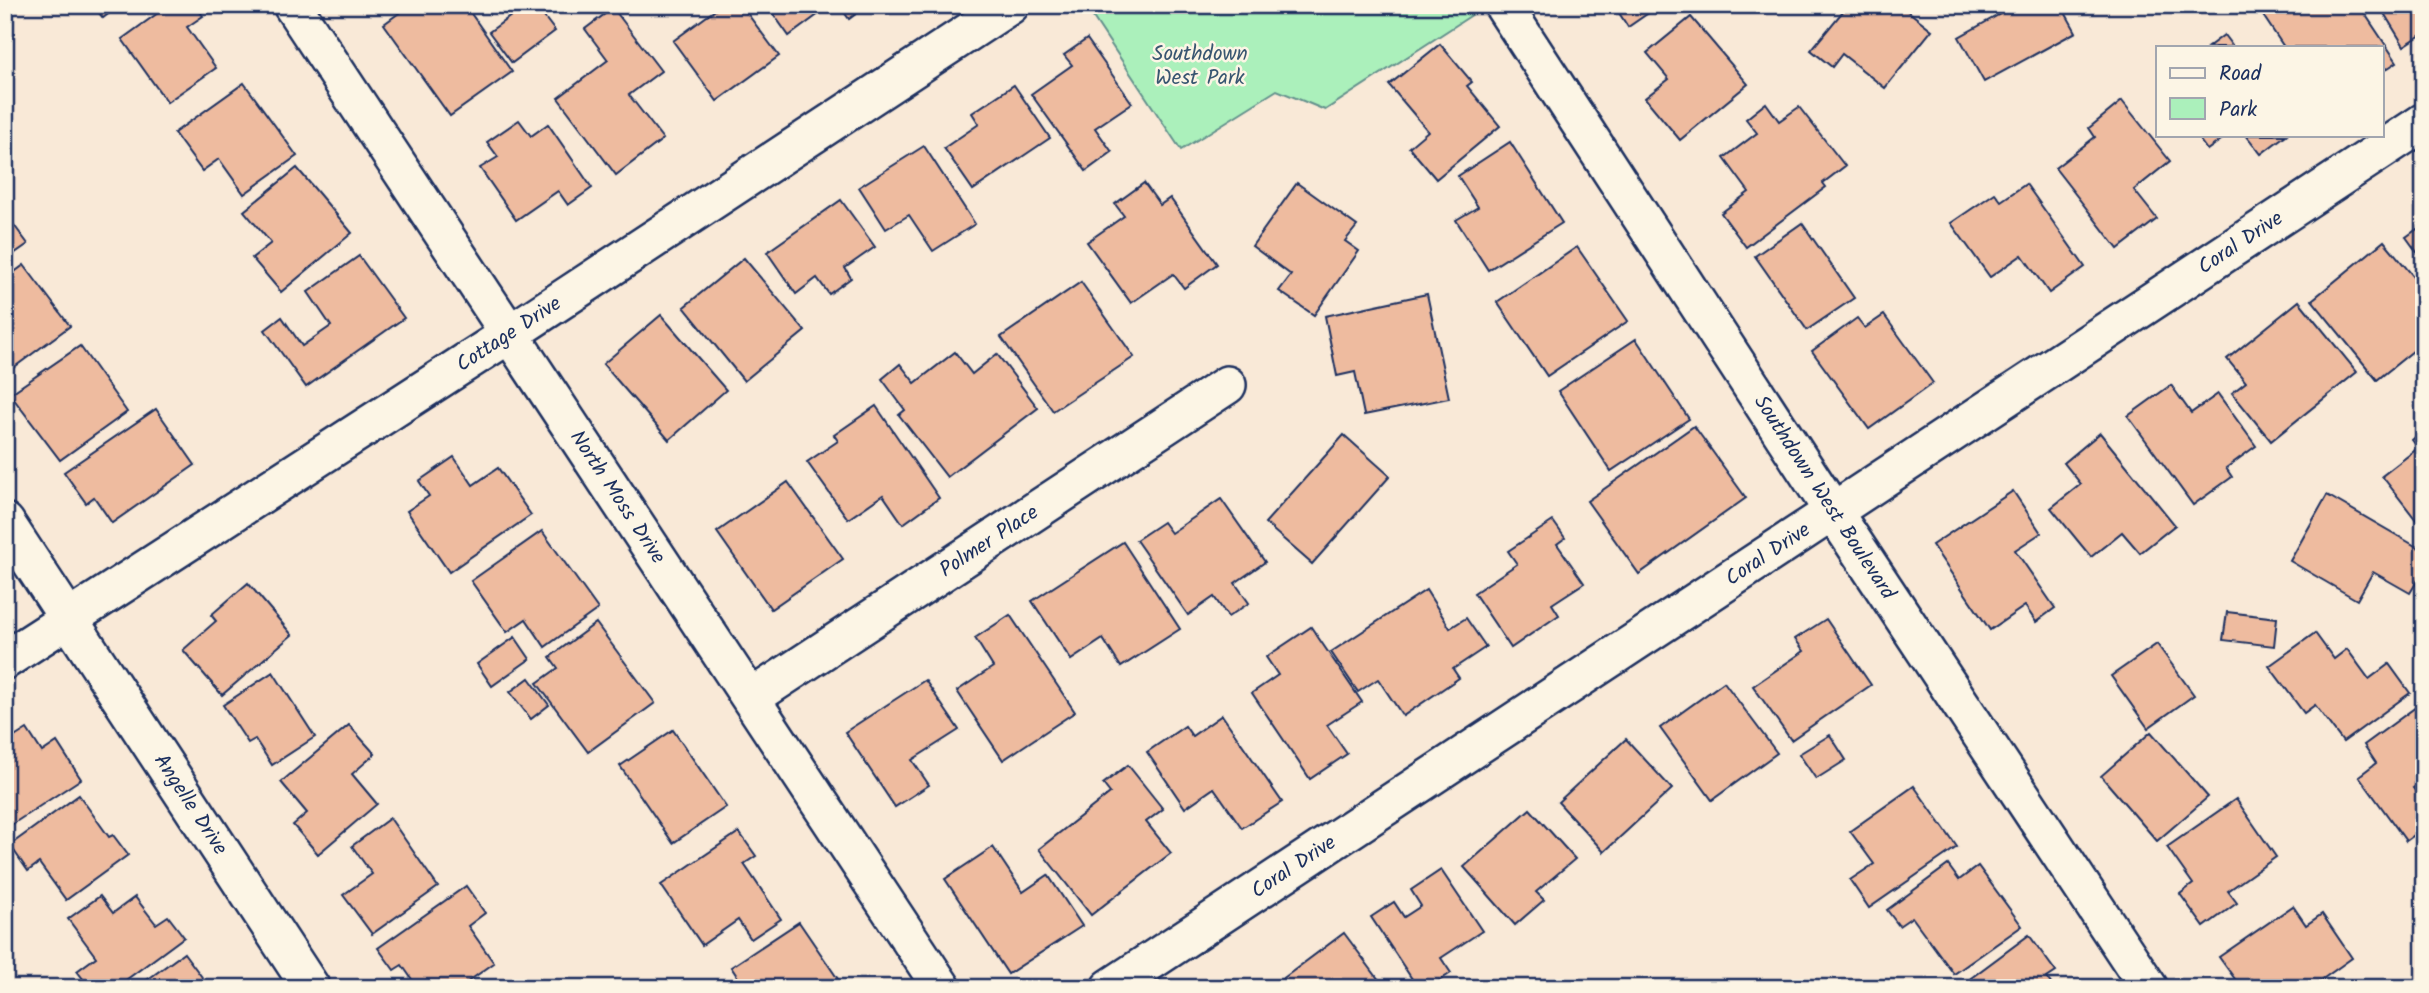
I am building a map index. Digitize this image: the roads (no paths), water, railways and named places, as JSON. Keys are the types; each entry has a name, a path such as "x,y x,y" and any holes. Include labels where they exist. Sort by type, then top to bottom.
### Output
{"street":[{"name":"North Moss Drive","path":"292,5 942,988"},
{"name":"Cottage Drive","path":"5,660 508,335 1010,5"},
{"name":"Southdown West Boulevard","path":"1503,5 1834,513 2149,988"},
{"name":"Coral Drive","path":"1110,988 2424,122"},
{"name":"Polmer Place","path":"751,698 1227,385"},
{"name":"Angelle Drive","path":"5,522 311,988"}],"park label":[{"name":"Southdown West Park","path":"1200,66"}]}
